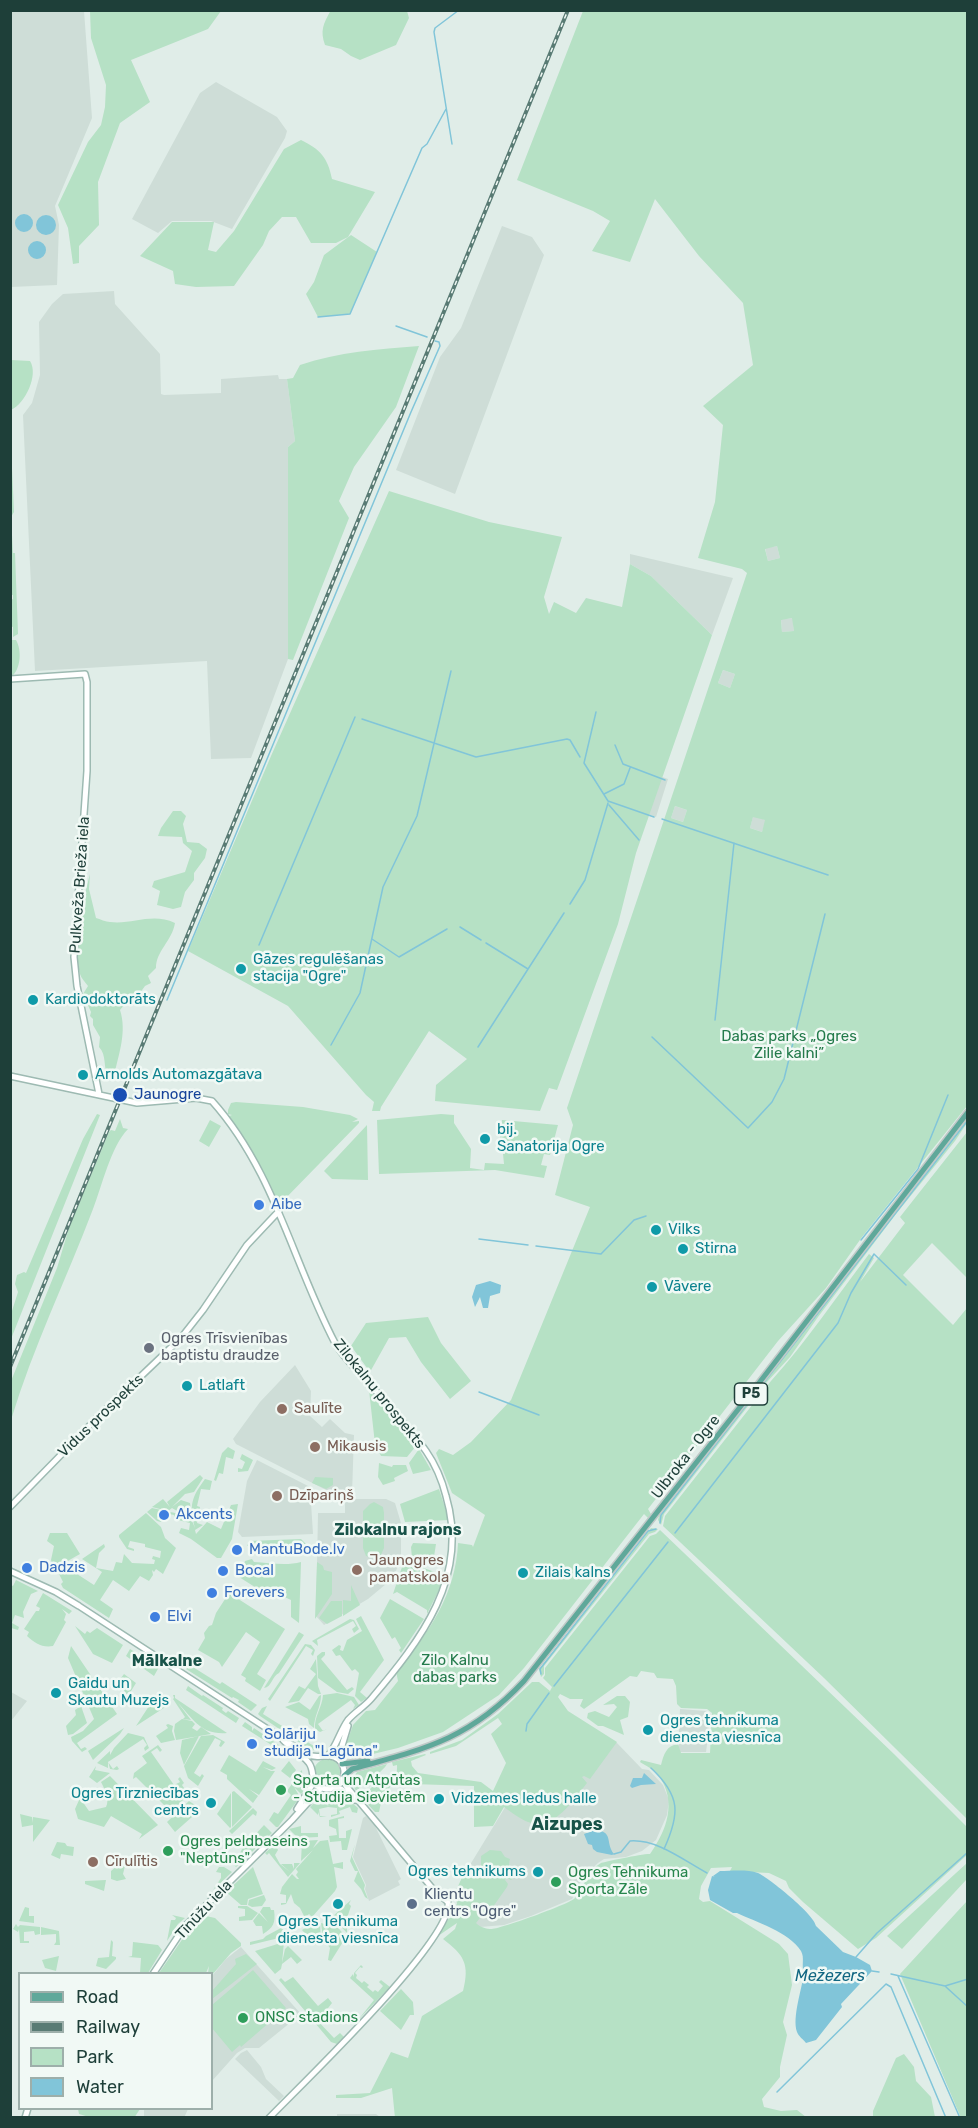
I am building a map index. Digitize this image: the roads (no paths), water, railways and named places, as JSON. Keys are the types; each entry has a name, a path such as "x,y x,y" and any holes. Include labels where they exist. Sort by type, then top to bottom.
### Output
{"main road":[{"name":"Pulkveža Brieža iela","path":"10,679 85,674 87,682 86,779 74,957 77,986 99,1094"},
{"path":"10,1076 99,1094"},
{"name":"Zilokalnu prospekts","path":"99,1094 128,1101 145,1102 196,1098 212,1101 225,1115 247,1150 279,1211 336,1346 427,1452 445,1490 452,1522 453,1551 445,1587 435,1610 383,1684 352,1716 328,1756"},
{"name":"Ulbroka - Ogre","path":"344,1778 352,1769 426,1748 455,1736 499,1707 524,1681 745,1402 968,1112"},
{"name":"Vidus prospekts","path":"10,1507 96,1419 181,1338 203,1310 239,1254 279,1211"},
{"path":"10,1571 56,1592 81,1607 283,1740 312,1757 319,1758 312,1768"},
{"name":"Zilokalnu prospekts","path":"340,1761 352,1716"},
{"path":"283,1740 308,1761 312,1768 314,1782 321,1788 341,1789 366,1809"},
{"name":"P5","path":"319,1758 328,1756 340,1761"},
{"name":"Ulbroka - Ogre","path":"340,1761 379,1760"},
{"path":"269,2118 405,1976 430,1942 449,1908 448,1902 433,1889 346,1786 340,1761"},
{"name":"P5","path":"334,1788 344,1778"},
{"name":"Tīnūžu iela","path":"286,1826 314,1782"},
{"name":"Tīnūžu iela","path":"154,1972 185,1926 321,1788"}],"water":[{"path":"20,214 28,214 33,219 31,230 20,232 15,227 15,219"},
{"path":"46,215 53,218 56,225 53,232 46,235 39,232 36,225 39,218"},
{"path":"33,241 41,241 46,246 44,257 33,259 28,254 28,246"},
{"path":"490,1281 501,1285 500,1293 490,1296 488,1308 483,1308 480,1297 475,1307 472,1297 476,1285"},
{"path":"644,1773 656,1784 632,1788 630,1786 633,1778 642,1778"},
{"path":"595,1830 607,1835 614,1854 597,1852 592,1845 588,1844 584,1834"},
{"name":"Mežezers","path":"720,1871 749,1871 764,1876 800,1906 816,1926 843,1952 870,1965 872,1971 841,2004 842,2007 816,2040 806,2043 798,2034 796,2026 796,2011 804,1973 801,1951 789,1938 710,1900 708,1890 712,1876 715,1877 713,1876"}],"waterway":[{"path":"452,144 434,32 435,28 459,10"},
{"path":"318,317 350,314 422,148 427,144 446,109"},
{"path":"396,326 427,337"},
{"path":"167,1000 440,346 439,342 435,341"},
{"path":"331,1045 360,993 383,887 417,816 451,671"},
{"path":"596,712 584,763 608,801 654,817"},
{"path":"259,945 355,717"},
{"path":"362,719 476,757 567,739 570,740 580,757"},
{"path":"615,745 623,764 665,780"},
{"path":"604,794 624,784 630,768"},
{"path":"570,904 585,880 608,803"},
{"path":"609,805 639,840"},
{"path":"662,819 828,875"},
{"path":"715,1020 734,843"},
{"path":"478,1047 564,913"},
{"path":"652,1037 748,1128 772,1102 784,1079 825,914"},
{"path":"460,927 481,940"},
{"path":"372,939 399,957 447,929"},
{"path":"486,943 528,969"},
{"path":"861,1240 918,1169 948,1095"},
{"path":"660,1523 661,1515 968,1120"},
{"path":"536,1246 601,1254 634,1220 646,1216"},
{"path":"479,1239 528,1245"},
{"path":"675,1533 838,1323 851,1293 874,1254 906,1285"},
{"path":"479,1392 539,1415"},
{"path":"541,1674 540,1669 648,1531 656,1529"},
{"path":"554,1686 668,1542"},
{"path":"526,1731 527,1724 549,1693"},
{"path":"651,1768 668,1788 675,1806 673,1826 664,1849"},
{"path":"614,1854 621,1852 630,1841 650,1843 670,1851 707,1873"},
{"path":"856,1957 877,1933 968,1852"},
{"path":"872,1971 879,1972"},
{"path":"891,1974 945,1986 968,1979"},
{"path":"898,1976 960,2118"},
{"path":"777,2092 886,1984 891,1987 946,2118"},
{"path":"946,1987 968,2007"}],"railway":[{"path":"10,1367 568,10"}],"place":[{"name":"Gāzes regulēšanas stacija \"Ogre\"","path":"241,969"},
{"name":"Kardiodoktorāts","path":"33,1000"},
{"name":"Arnolds Automazgātava","path":"83,1075"},
{"name":"Jaunogre","path":"120,1095"},
{"name":"bij. Sanatorija Ogre","path":"485,1139"},
{"name":"Aibe","path":"259,1205"},
{"name":"Vilks","path":"656,1230"},
{"name":"Stirna","path":"683,1249"},
{"name":"Vāvere","path":"652,1287"},
{"name":"Ogres Trīsvienības baptistu draudze","path":"149,1348"},
{"name":"Latlaft","path":"187,1386"},
{"name":"Saulīte","path":"282,1409"},
{"name":"Mikausis","path":"315,1447"},
{"name":"Dzīpariņš","path":"277,1496"},
{"name":"Akcents","path":"164,1515"},
{"name":"MantuBode.lv","path":"237,1550"},
{"name":"Dadzis","path":"27,1568"},
{"name":"Jaunogres pamatskola","path":"357,1570"},
{"name":"Bocal","path":"223,1571"},
{"name":"Zilais kalns","path":"523,1573"},
{"name":"Forevers","path":"212,1593"},
{"name":"Elvi","path":"155,1617"},
{"name":"Gaidu un Skautu Muzejs","path":"56,1693"},
{"name":"Ogres tehnikuma dienesta viesnīca","path":"648,1730"},
{"name":"Solāriju studija \"Lagūna\"","path":"252,1744"},
{"name":"Sporta un Atpūtas - Studija Sievietēm","path":"281,1790"},
{"name":"Vidzemes ledus halle","path":"439,1799"},
{"name":"Ogres Tirzniecības centrs","path":"211,1803"},
{"name":"Ogres peldbaseins \"Neptūns\"","path":"168,1851"},
{"name":"Cīrulītis","path":"93,1862"},
{"name":"Ogres tehnikums","path":"538,1872"},
{"name":"Ogres Tehnikuma Sporta Zāle","path":"556,1882"},
{"name":"Ogres Tehnikuma dienesta viesnīca","path":"338,1904"},
{"name":"Klientu centrs \"Ogre\"","path":"412,1904"},
{"name":"ONSC stadions","path":"243,2018"}],"district":[{"name":"Zilokalnu rajons","path":"398,1530"},
{"name":"Mālkalne","path":"167,1661"},
{"name":"Aizupes","path":"567,1825"}],"park label":[{"name":"Dabas parks „Ogres Zilie kalni”","path":"789,1046"},
{"name":"Zilo Kalnu dabas parks","path":"455,1670"}]}
